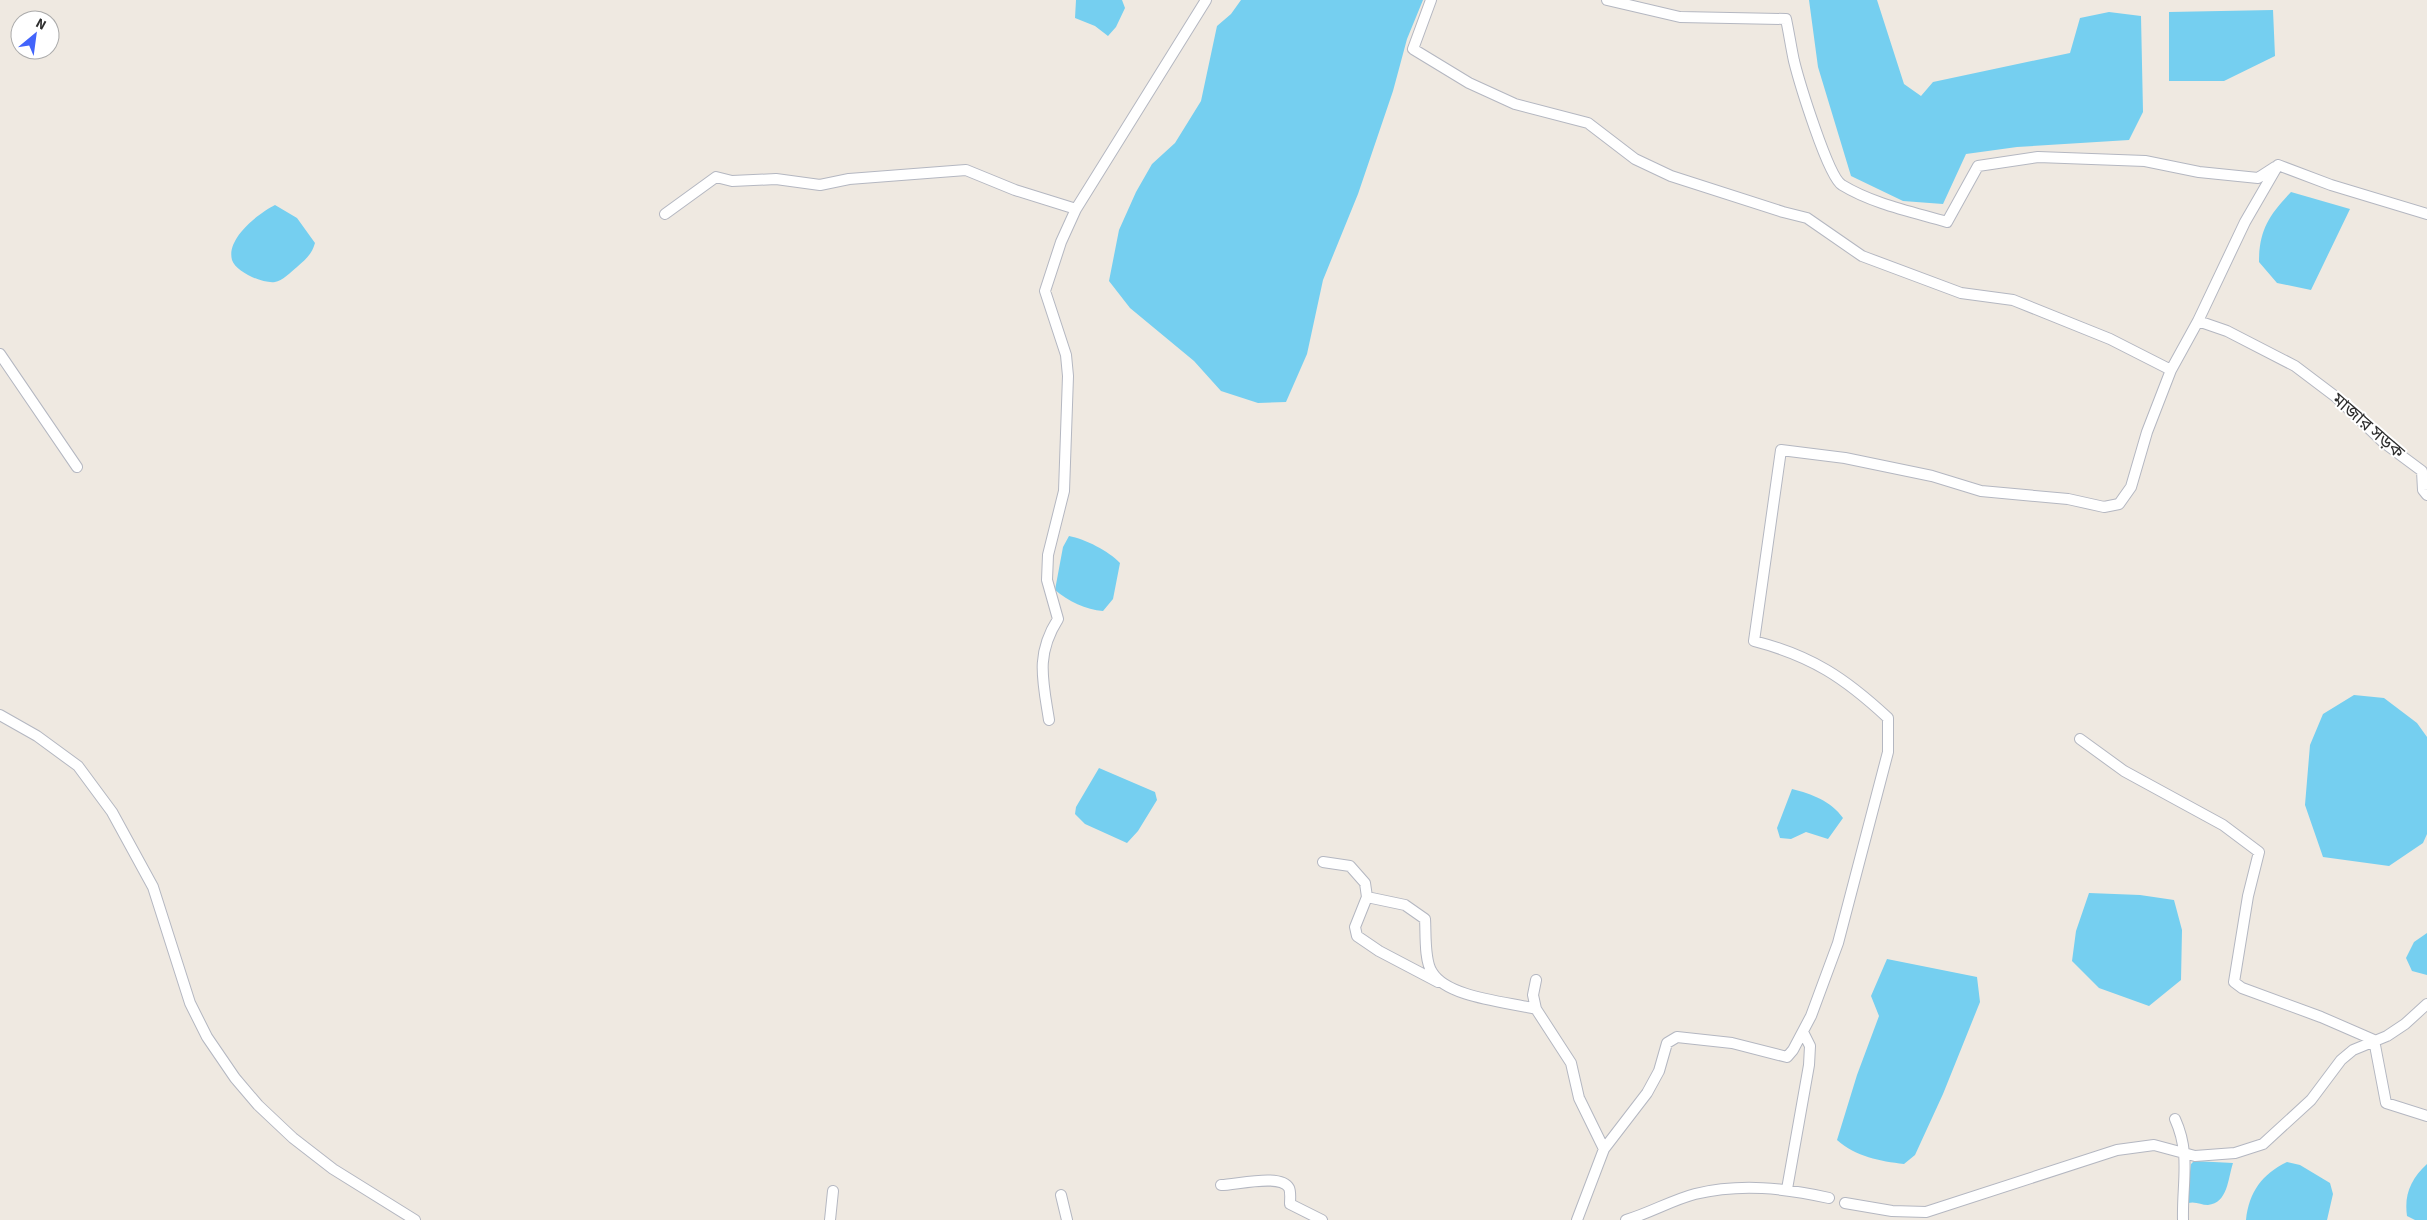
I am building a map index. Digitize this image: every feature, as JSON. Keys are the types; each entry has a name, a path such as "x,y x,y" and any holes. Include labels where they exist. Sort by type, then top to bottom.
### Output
{"street":[{"path":"1048,720 1041,673 1042,656 1050,632 1058,619 1047,580 1048,555 1064,491 1068,376 1066,355 1045,291 1061,242 1076,209 1206,0"},
{"path":"1432,0 1413,50 1469,83 1515,104 1588,122 1635,158 1671,176 1807,218 1862,256 1960,293 2013,300 2110,339 2171,370"},
{"path":"1607,0 1680,17 1786,19 1794,62 1811,115 1825,154 1840,184 1870,198 1947,222 1978,166 2001,162 2038,157 2145,161 2199,172 2258,178 2278,165"},
{"path":"2278,165 2331,185 2427,214"},
{"path":"1577,1220 1604,1149 1647,1093 1659,1072 1667,1044 1677,1037 1732,1043 1786,1057 1803,1032 1838,943 1888,752 1888,718 1863,695 1824,667 1793,652 1754,641 1781,450 1845,458 1932,476 1981,491 2068,499 2104,507 2119,504 2131,488 2147,432 2171,370 2198,321 2245,222 2278,165"},
{"path":"665,214 716,177 732,181 776,179 820,185 849,179 966,170 1015,190 1076,209"},
{"name":"মাজার সড়ক","path":"2198,321 2227,332 2295,366 2336,397 2383,442 2422,472 2423,490 2427,495"},
{"path":"0,354 77,468"},
{"path":"0,716 36,736 78,766 112,812 153,887 190,1004 207,1037 241,1085 258,1105 292,1138 333,1169 415,1220"},
{"path":"2080,739 2124,771 2223,825 2259,852 2248,896 2234,982 2242,988 2321,1017 2374,1040"},
{"path":"1323,862 1350,866 1364,883 1367,896 1355,927 1357,936 1419,973 1475,997 1536,1009"},
{"path":"1367,896 1405,905 1425,918 1426,944 1431,972 1446,985"},
{"path":"1536,980 1533,995 1536,1009 1572,1063 1579,1098 1604,1149"},
{"path":"1845,1203 1925,1216 2117,1150 2154,1145 2195,1156 2235,1153 2263,1144 2311,1100 2341,1060 2353,1050 2387,1036 2405,1024 2427,1004"},
{"path":"1787,1189 1809,1065 1810,1046 1803,1032"},
{"path":"2374,1040 2386,1103 2427,1116"},
{"path":"2175,1119 2180,1130 2186,1164 2183,1220"},
{"path":"1221,1186 1274,1180 1286,1185 1289,1189 1290,1204 1322,1220"},
{"path":"1626,1220 1647,1214 1694,1194 1740,1187 1787,1189 1829,1198"},
{"path":"830,1220 833,1191"},
{"path":"1061,1196 1067,1220"}],"water":[{"path":"1076,0 1122,0 1125,8 1116,27 1108,36 1095,26 1075,18"},
{"path":"1241,0 1423,0 1407,39 1393,91 1358,194 1323,280 1307,354 1286,402 1258,403 1221,391 1194,361 1130,308 1109,281 1119,230 1136,192 1152,164 1175,143 1201,101 1217,26 1231,14"},
{"path":"1809,0 1877,0 1904,84 1921,96 1933,82 2070,53 2080,18 2109,12 2141,16 2143,112 2129,140 2017,147 1966,154 1943,204 1903,201 1851,176 1818,67"},
{"path":"2273,10 2275,56 2224,81 2169,81 2169,12"},
{"path":"2291,192 2350,209 2311,290 2277,283 2259,262 2263,232 2271,216"},
{"path":"275,205 297,218 315,243 306,259 297,267 281,280 270,282 244,273 232,260 231,252 234,243 245,227"},
{"path":"1069,536 1096,546 1110,554 1120,563 1113,599 1103,611 1090,609 1078,604 1055,590 1063,547"},
{"path":"2354,695 2384,698 2417,723 2427,737 2427,834 2423,843 2389,866 2323,857 2305,805 2310,745 2323,714"},
{"path":"1099,768 1155,792 1157,800 1138,831 1127,843 1085,824 1075,814 1076,807"},
{"path":"1792,789 1820,799 1833,807 1843,818 1828,839 1806,832 1791,839 1780,838 1777,828"},
{"path":"2089,893 2140,895 2174,900 2182,930 2181,980 2149,1006 2099,988 2072,961 2076,931"},
{"path":"2427,933 2427,975 2412,971 2406,958 2414,942"},
{"path":"1887,959 1977,977 1980,1002 1943,1094 1915,1155 1904,1164 1877,1160 1860,1154 1837,1140 1857,1075 1879,1016 1871,996"},
{"path":"2194,1161 2233,1163 2226,1189 2220,1200 2215,1203 2208,1205 2194,1202 2188,1203 2187,1196 2191,1164"},
{"path":"2287,1162 2300,1165 2330,1183 2333,1194 2327,1220 2246,1220 2250,1201 2258,1185 2270,1172"},
{"path":"2427,1164 2427,1220 2415,1220 2407,1216 2408,1194 2413,1181"}]}
